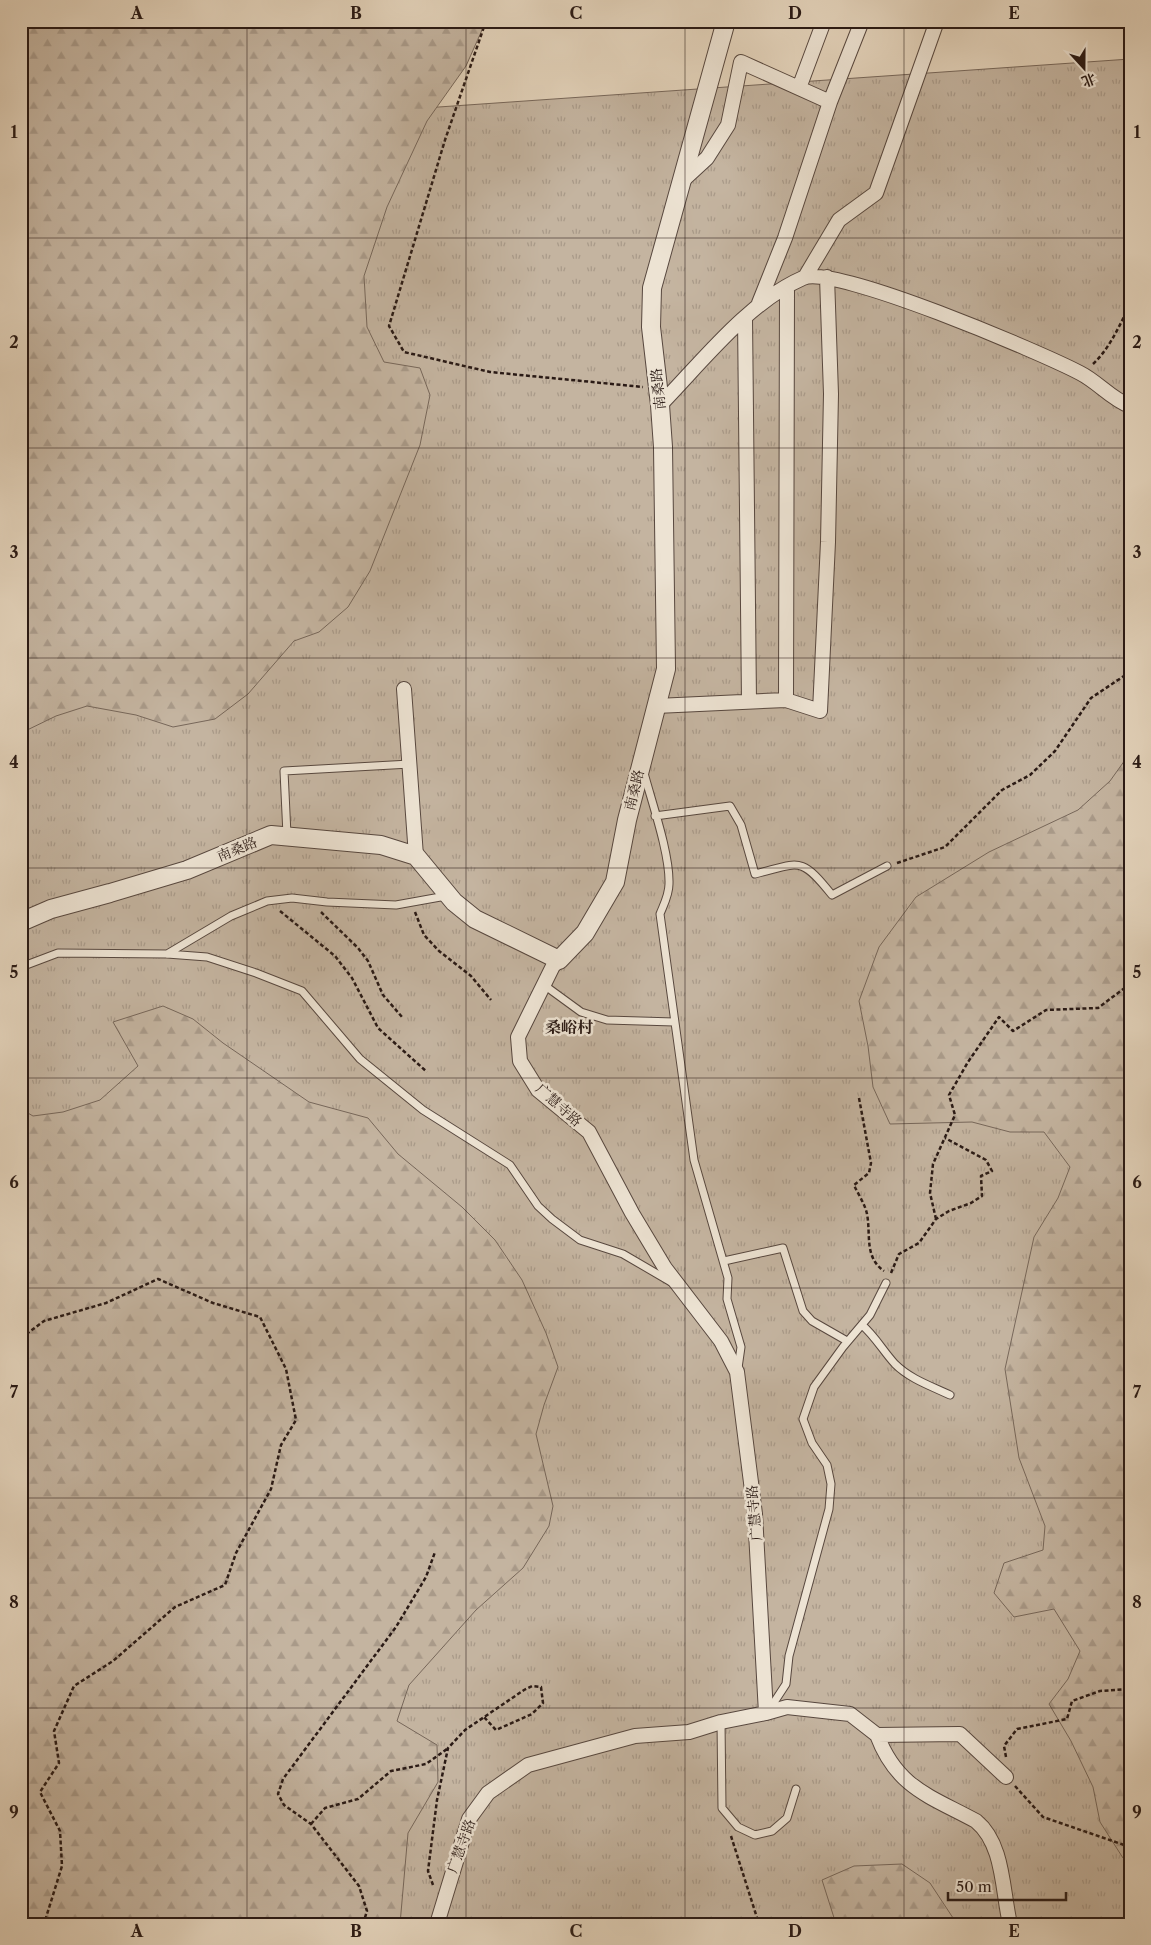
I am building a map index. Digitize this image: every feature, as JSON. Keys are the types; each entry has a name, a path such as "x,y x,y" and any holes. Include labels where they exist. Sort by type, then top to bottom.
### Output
{"street":[{"name":"南桑路","path":"559,960 585,933 616,882 626,820 666,669 666,527 659,396 651,327 652,288 726,21"},
{"path":"799,88 824,21"},
{"path":"759,303 785,238 830,102 862,21"},
{"path":"659,396 759,303 805,277 839,220 876,193 937,21"},
{"path":"682,181 707,158 728,125 741,62 830,102"},
{"path":"805,277 827,277 875,289 1040,353 1083,374 1121,403 1130,406"},
{"path":"656,706 786,700 820,711 828,542 831,404 827,277"},
{"path":"786,288 786,700"},
{"path":"745,318 749,701"},
{"path":"404,689 416,856 449,896 475,919 559,960"},
{"name":"南桑路","path":"21,922 51,909 110,894 187,870 271,835 381,845 416,856"},
{"name":"广慧寺路","path":"437,1924 441,1905 469,1819 488,1793 528,1766 635,1736 689,1732 721,1722 766,1713 755,1514 737,1372 721,1341 665,1268 632,1213 589,1132 538,1090 520,1061 518,1037 553,966 559,960"},
{"path":"766,1713 787,1707 850,1714 877,1735 893,1768 912,1786 976,1820 985,1828 996,1849 1010,1924"},
{"path":"877,1735 960,1734 1006,1777"}],"lane":[{"path":"641,763 670,883 668,897 660,914 674,1022 694,1160 724,1261 728,1278 727,1299 741,1347 737,1372"},
{"path":"287,836 284,771 410,764"},
{"path":"655,816 730,806 737,814 755,874 799,863 807,867 832,895 887,866"},
{"path":"167,954 231,916 267,901 292,898 396,905 449,896"},
{"path":"21,967 58,953 167,954 207,957 302,991 360,1059 423,1110 510,1165 538,1206 552,1219 580,1240 623,1254 649,1268 682,1290"},
{"path":"544,985 581,1012 607,1020 674,1022"},
{"path":"724,1261 783,1248 803,1311 812,1321 847,1341"},
{"path":"766,1713 786,1684 789,1656 829,1509 831,1484 828,1465 812,1443 803,1419 814,1387 847,1341 870,1315 886,1283"},
{"path":"862,1325 901,1368 913,1378 950,1395"},
{"path":"721,1722 722,1808 738,1827 755,1835 772,1831 787,1818 796,1789"}],"path":[{"path":"486,21 445,140 389,326 404,352 490,372 659,396"},
{"path":"1083,374 1102,355 1130,305"},
{"path":"887,866 945,847 1002,790 1030,776 1055,751 1091,698 1130,672"},
{"path":"308,900 358,948 368,962 383,995 402,1017"},
{"path":"267,901 335,956 352,978 378,1028 427,1072"},
{"path":"412,902 424,935 439,951 471,976 491,1000"},
{"path":"936,1219 930,1193 933,1164 955,1115 950,1095 968,1062 999,1017 1013,1031 1046,1010 1098,1008 1130,984"},
{"path":"859,1098 871,1163 869,1173 854,1184 867,1213 869,1251 876,1266 890,1275 899,1254 919,1243 936,1219 949,1210 971,1203 982,1196 981,1176 992,1172 986,1160 945,1138"},
{"path":"21,1338 44,1321 106,1303 158,1279 213,1303 260,1317 286,1369 296,1420 281,1445 271,1489 236,1553 225,1585 176,1607 112,1661 74,1686 54,1730 59,1763 40,1792 60,1831 62,1866 44,1924"},
{"path":"363,1924 367,1911 359,1886 311,1824 284,1805 278,1794 283,1779 405,1613 426,1577 435,1552"},
{"path":"311,1824 325,1808 358,1800 391,1771 426,1764 484,1717 532,1686 540,1687 543,1703 532,1714 496,1730 484,1717"},
{"path":"1130,1689 1093,1693 1072,1701 1067,1719 1017,1729 1004,1746 1008,1766 1006,1777 1043,1817 1130,1847"},
{"path":"441,1905 428,1871 437,1800 448,1748"},
{"path":"730,1836 759,1924"}],"green space":[{"path":"21,21 486,21 466,66 427,121 387,207 364,276 367,327 384,362 420,368 430,395 420,445 370,571 348,607 319,632 294,641 248,694 215,719 173,727 136,715 87,706 56,716 21,733"},
{"path":"1130,59 1130,1924 21,1924 21,136"},
{"path":"1130,753 1130,1862 1123,1858 1100,1822 1093,1787 1071,1741 1049,1704 1068,1679 1080,1651 1054,1609 1014,1617 994,1593 1004,1563 1043,1550 1045,1526 1019,1458 1005,1369 1034,1237 1058,1198 1070,1167 1044,1132 1010,1132 972,1122 890,1124 873,1087 868,1046 859,1001 879,947 916,897 989,852 1078,810 1110,781"},
{"path":"163,1006 193,1019 223,1043 309,1102 368,1118 398,1154 462,1207 495,1240 522,1280 546,1333 558,1367 536,1434 553,1506 549,1526 523,1568 476,1610 409,1685 397,1721 437,1745 438,1782 408,1833 400,1924 21,1924 21,1109 33,1116 63,1112 100,1100 138,1066 113,1022"},
{"path":"902,1864 930,1883 957,1924 836,1924 822,1880 854,1866"}],"district":[{"name":"桑峪村","path":"569,1027"}]}
